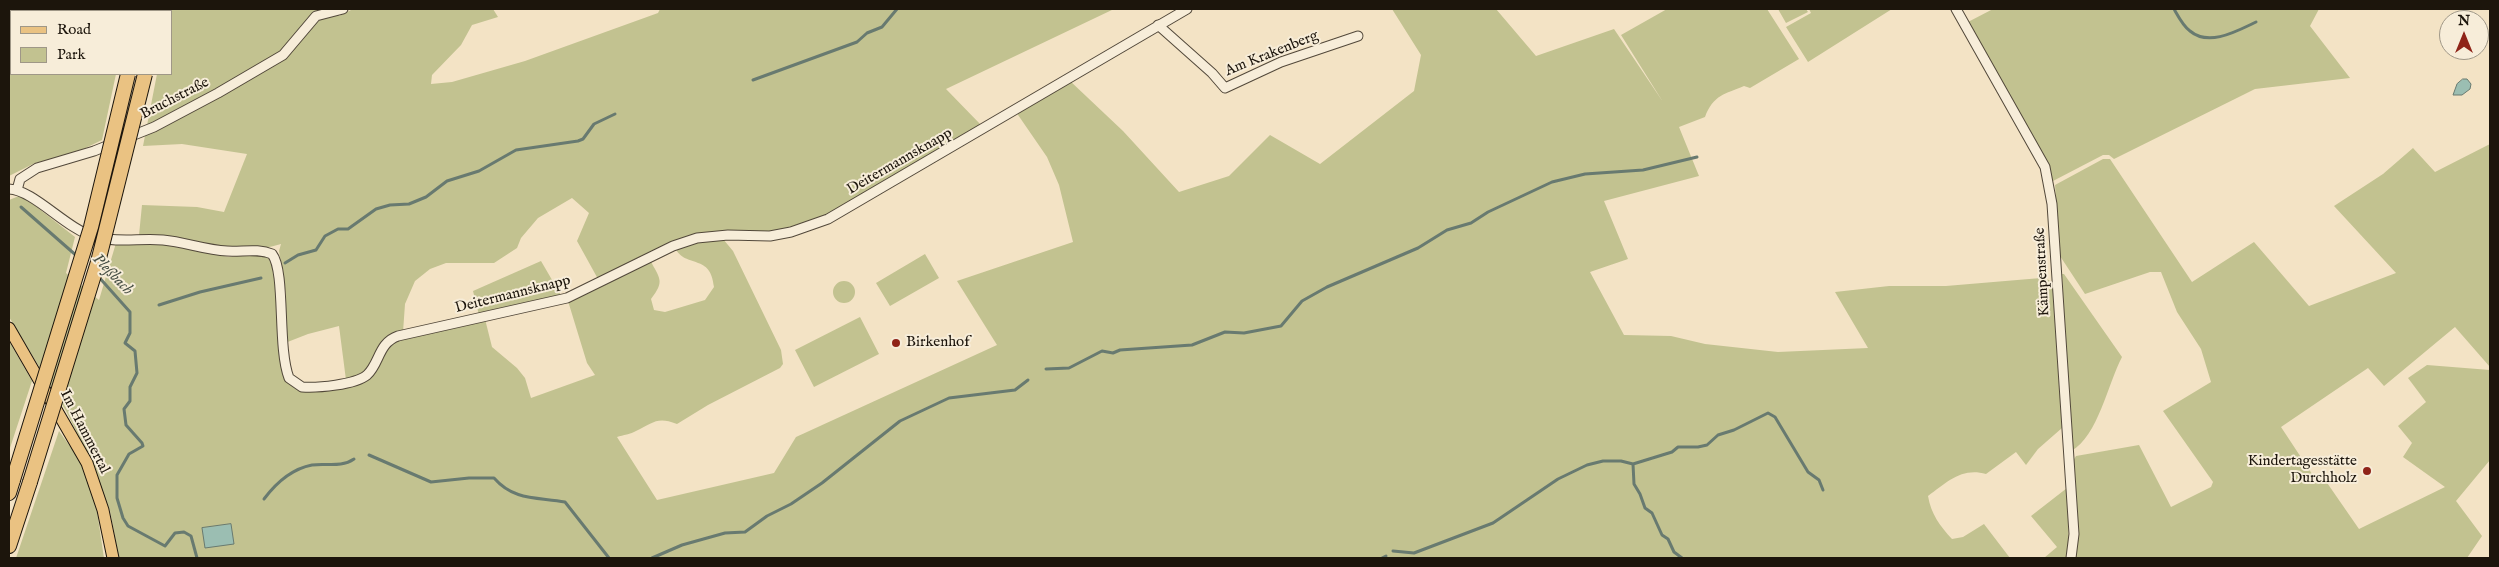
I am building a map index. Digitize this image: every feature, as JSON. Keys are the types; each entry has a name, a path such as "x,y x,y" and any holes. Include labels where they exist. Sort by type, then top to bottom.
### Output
{"highway":[{"path":"11,486 91,227 128,75"},
{"path":"9,546 98,262 145,75"}],"main road":[{"name":"Im Hammertal","path":"9,328 86,463 103,510 112,558"}],"street":[{"name":"Bruchstraße","path":"13,190 20,179 37,168 94,151 154,127 218,93 283,55 316,16 343,9"},
{"name":"Deitermannsknapp","path":"13,190 76,229 95,237 163,240 216,250 263,250 272,254 278,267 281,330 289,378 297,386 302,387 330,385 352,381 368,374 384,344 398,336 567,298 673,246 697,238 770,236 791,232 828,219 1187,9"},
{"name":"Kämpenstraße","path":"1956,9 2031,139 2049,176 2074,534 2071,558"},
{"name":"Am Krakenberg","path":"1158,25 1212,73 1225,88 1281,62 1358,36"}],"green space":[{"path":"44,9 129,9 129,10 40,10"},
{"path":"334,9 339,16 353,9 493,9 498,17 472,25 461,45 432,75 431,84 452,82 525,61 658,13 660,9 1114,9 946,89 981,125 827,216 769,233 717,233 598,279 577,241 589,213 572,198 538,218 521,238 517,248 494,263 446,263 430,269 415,281 405,304 403,332 386,338 366,372 346,380 339,326 308,334 285,343 283,307 286,295 279,251 281,244 264,248 228,249 139,235 142,205 197,207 224,212 247,154 182,144 143,146 157,75 172,75 172,10 169,10"},
{"path":"1392,9 1496,9 1536,56 1614,29 1663,102 1621,35 1667,9 1767,9 1799,59 1750,88 1744,86 1720,96 1712,104 1705,117 1679,127 1699,176 1604,201 1628,259 1590,272 1624,335 1671,336 1705,344 1778,352 1868,348 1835,292 1889,286 1946,286 2041,278 2049,280 2053,290 2062,428 2038,449 2026,465 2016,452 1986,474 1977,472 1962,474 1948,481 1928,496 1931,508 1937,519 1952,539 1963,537 1984,524 2010,558 119,558 110,511 89,457 66,411 9,317 9,200 19,196 24,197 75,237 66,273 99,300 116,243 165,245 229,257 262,253 273,263 289,383 298,390 354,383 386,348 399,340 485,319 492,347 517,368 525,378 531,398 595,375 587,363 568,301 650,260 660,280 658,288 651,299 654,310 665,312 705,300 714,287 712,276 703,265 685,258 675,248 697,242 723,239 733,251 781,350 783,364 780,368 708,405 677,424 665,421 655,422 634,432 617,437 657,500 774,473 796,437 997,345 957,281 1073,242 1059,185 1047,157 1016,112 1069,80 1123,131 1179,192 1229,176 1270,135 1320,164 1414,91 1421,55"},
{"path":"1778,9 1806,9 1808,12 1786,23"},
{"path":"1809,9 1892,9 1808,62 1786,27 1811,13"},
{"path":"1993,9 2319,9 2310,26 2350,78 2255,89 2114,159 2109,155 2103,155 2053,181 2043,154 1968,22"},
{"path":"9,20 10,75 116,75 102,140 73,154 35,163 9,176"},
{"path":"2490,144 2490,367 2455,327 2384,386 2368,368 2281,427 2316,480 2323,477 2359,529 2445,487 2403,457 2412,443 2398,426 2426,402 2408,378 2427,365 2490,370 2490,460 2456,501 2482,536 2467,558 2074,558 2073,461 2076,456 2139,445 2171,507 2211,487 2213,482 2163,411 2211,382 2201,349 2177,312 2161,272 2150,272 2085,294 2060,256 2055,185 2103,159 2110,159 2192,282 2254,242 2309,306 2396,273 2334,206 2383,174 2413,148 2435,172"},
{"path":"925,254 939,278 890,306 876,283"},
{"path":"541,261 562,297 479,315 473,291"},
{"path":"2062,274 2064,274 2122,357 2095,422 2080,444 2071,451"},
{"path":"840,281 848,281 855,288 855,296 848,303 840,303 833,296 833,288"},
{"path":"860,317 879,354 814,387 795,350"},
{"path":"9,341 32,381 9,451"},
{"path":"59,431 82,463 95,498 104,558 16,558"},
{"path":"2067,488 2069,549 2066,558 2044,558 2057,547 2031,516"}],"water":[{"path":"2463,79 2467,79 2471,84 2470,89 2462,95 2453,95 2457,84"},
{"path":"231,524 234,544 205,548 202,528"}],"waterway":[{"path":"753,80 857,42 867,33 882,27 897,9"},
{"path":"2174,9 2187,29 2198,36 2206,38 2223,36 2256,22"},
{"path":"285,263 298,255 316,250 325,236 338,229 348,229 376,209 390,205 409,204 426,197 447,181 479,171 516,150 578,141 583,139 594,124 615,114"},
{"path":"1046,369 1069,368 1102,351 1113,353 1120,350 1192,345 1225,332 1244,333 1281,326 1302,301 1327,287 1418,248 1447,230 1471,223 1488,212 1552,182 1585,174 1643,170 1697,157"},
{"name":"Pleßbach","path":"21,207 78,257"},
{"name":"Pleßbach","path":"97,275 130,312 130,333 125,343 135,351 137,373 130,387 130,401 124,409 126,425 143,446 129,454 117,475 117,498 123,518 128,526 165,546 175,533 184,532 191,536 197,558"},
{"path":"159,305 200,292 261,278"},
{"path":"652,558 682,545 725,533 745,532 767,516 791,504 822,483 900,421 949,398 1015,390 1028,380"},
{"path":"1393,551 1414,553 1493,523 1558,479 1587,465 1603,461 1621,461 1633,464 1672,452 1678,447 1707,445 1718,435 1734,430 1768,413 1775,417 1808,472 1819,480 1823,490"},
{"path":"369,455 431,482 469,478 494,478 510,491 526,497 565,502 609,558"},
{"path":"264,499 279,482 297,470 312,465 334,465 354,459"},
{"path":"1633,464 1634,484 1645,508 1652,513 1662,535 1668,539 1674,552 1682,558"},
{"path":"1382,558 1386,556"}],"place":[{"name":"Birkenhof","path":"896,343"},
{"name":"Kindertagesstätte Durchholz","path":"2367,471"}]}
